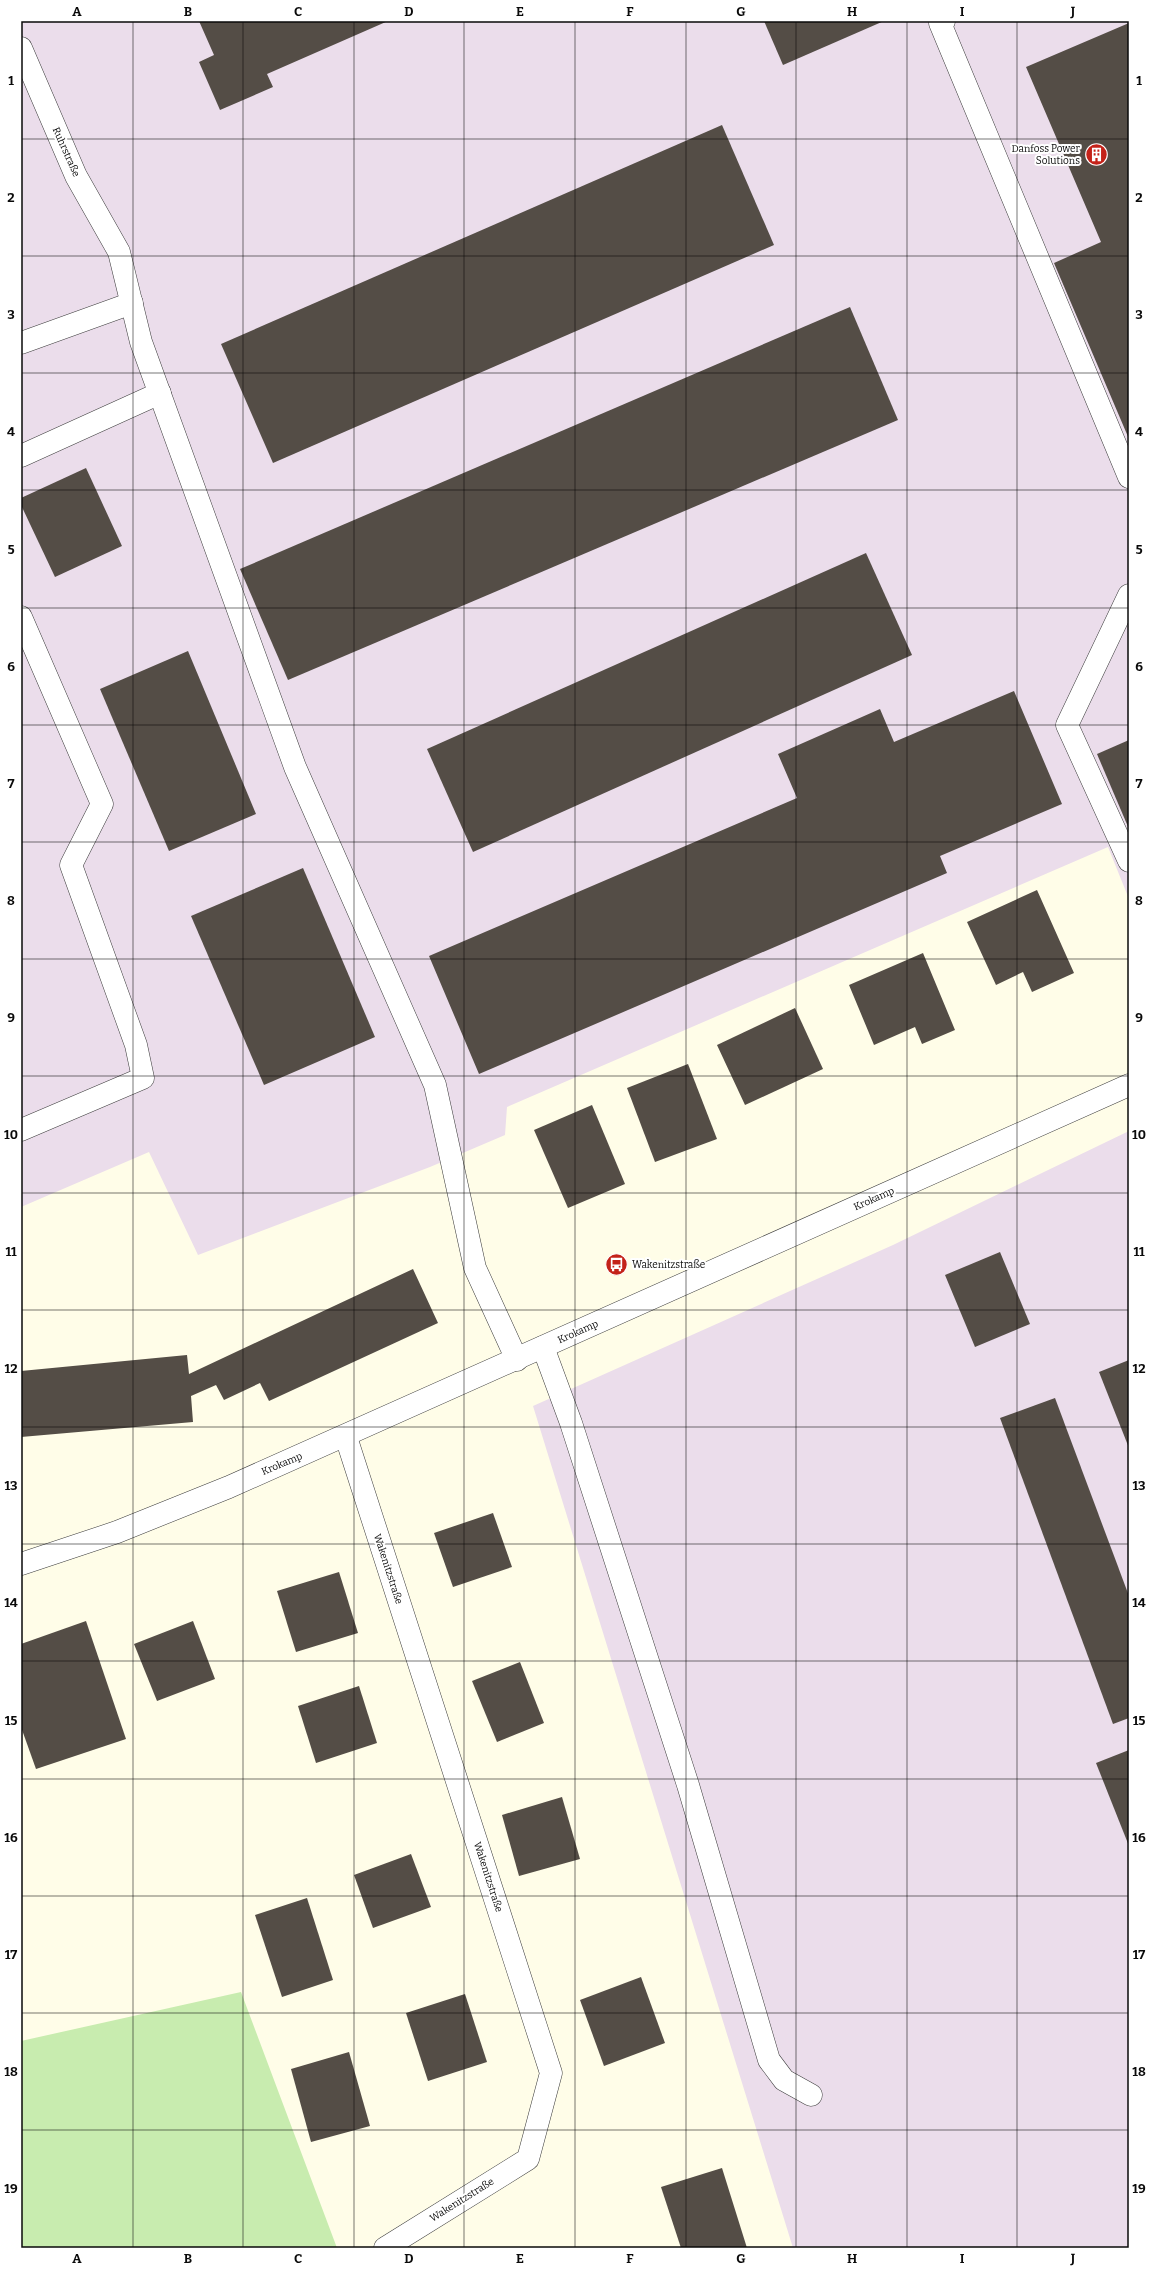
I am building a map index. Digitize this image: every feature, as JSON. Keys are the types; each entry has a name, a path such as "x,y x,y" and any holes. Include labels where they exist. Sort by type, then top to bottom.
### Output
{"street":[{"path":"944,21 940,23 1129,477"},
{"name":"Ruhrstraße","path":"21,48 76,176 119,252 141,342 295,767 435,1085 475,1268 516,1360"},
{"path":"21,343 132,303"},
{"path":"21,456 160,393"},
{"path":"1129,595 1067,725 1129,861"},
{"path":"21,617 102,804 71,865 136,1045 143,1078 21,1130"},
{"name":"Krokamp","path":"21,1564 117,1532 228,1488 346,1437 543,1347 1129,1085"},
{"path":"543,1347 571,1423 688,1785 769,2060 784,2080 811,2095"},
{"name":"Wakenitzstraße","path":"346,1437 551,2073 528,2159 385,2248"}],"shaded area":[{"path":"21,21 1129,21 1129,899 1108,847 507,1107 505,1135 430,1167 198,1255 149,1152 21,1207"},
{"path":"1129,1131 1129,2248 793,2248 533,1406 893,1245"}],"green space":[{"path":"241,1992 337,2248 21,2248 21,2041"}],"building":[{"path":"199,21 388,21 267,74 273,87 220,110 199,62 214,55"},
{"path":"764,21 884,21 783,65"},
{"name":"Danfoss Power Solutions","path":"1129,23 1129,439 1054,263 1101,242 1026,67"},
{"path":"722,125 774,245 273,463 221,344"},
{"path":"850,307 898,420 288,680 240,569"},
{"path":"86,468 122,546 55,577 21,505 21,498"},
{"path":"866,553 912,655 473,852 427,749"},
{"path":"188,651 256,814 169,851 100,689"},
{"path":"1014,691 1062,804 940,856 947,873 479,1074 429,956 797,798 778,754 880,709 894,742"},
{"path":"1129,740 1129,829 1097,754"},
{"path":"303,868 375,1037 264,1085 191,916"},
{"path":"1037,890 1074,973 1032,992 1023,972 996,985 967,922"},
{"path":"923,953 955,1030 922,1044 915,1027 874,1045 849,985"},
{"path":"795,1008 823,1069 745,1105 717,1045"},
{"path":"688,1064 717,1139 655,1162 627,1088"},
{"path":"592,1105 625,1184 568,1208 534,1130"},
{"path":"1000,1252 1030,1324 975,1347 945,1275"},
{"path":"413,1269 438,1323 269,1401 260,1383 224,1400 216,1385 191,1396 193,1422 21,1437 21,1371 187,1355 189,1374"},
{"path":"1129,1360 1129,1448 1099,1372"},
{"path":"1055,1398 1129,1596 1129,1718 1113,1724 1000,1418"},
{"path":"493,1513 512,1567 453,1587 434,1533"},
{"path":"339,1572 358,1633 296,1652 277,1591"},
{"path":"86,1621 126,1739 36,1769 21,1727 21,1644"},
{"path":"193,1621 215,1679 157,1701 134,1644"},
{"path":"520,1662 544,1723 497,1742 472,1681"},
{"path":"359,1686 377,1743 316,1763 298,1706"},
{"path":"1129,1750 1129,1846 1096,1763"},
{"path":"562,1797 580,1859 519,1876 502,1815"},
{"path":"411,1854 431,1907 373,1928 354,1875"},
{"path":"307,1898 333,1980 282,1997 255,1915"},
{"path":"641,1977 665,2043 604,2066 580,2000"},
{"path":"465,1994 487,2062 428,2081 406,2013"},
{"path":"349,2052 370,2126 311,2142 291,2069"},
{"path":"722,2168 747,2248 681,2248 661,2187"}],"place":[{"name":"Danfoss Power Solutions","path":"1096,155"},
{"name":"Wakenitzstraße","path":"617,1265"}]}
